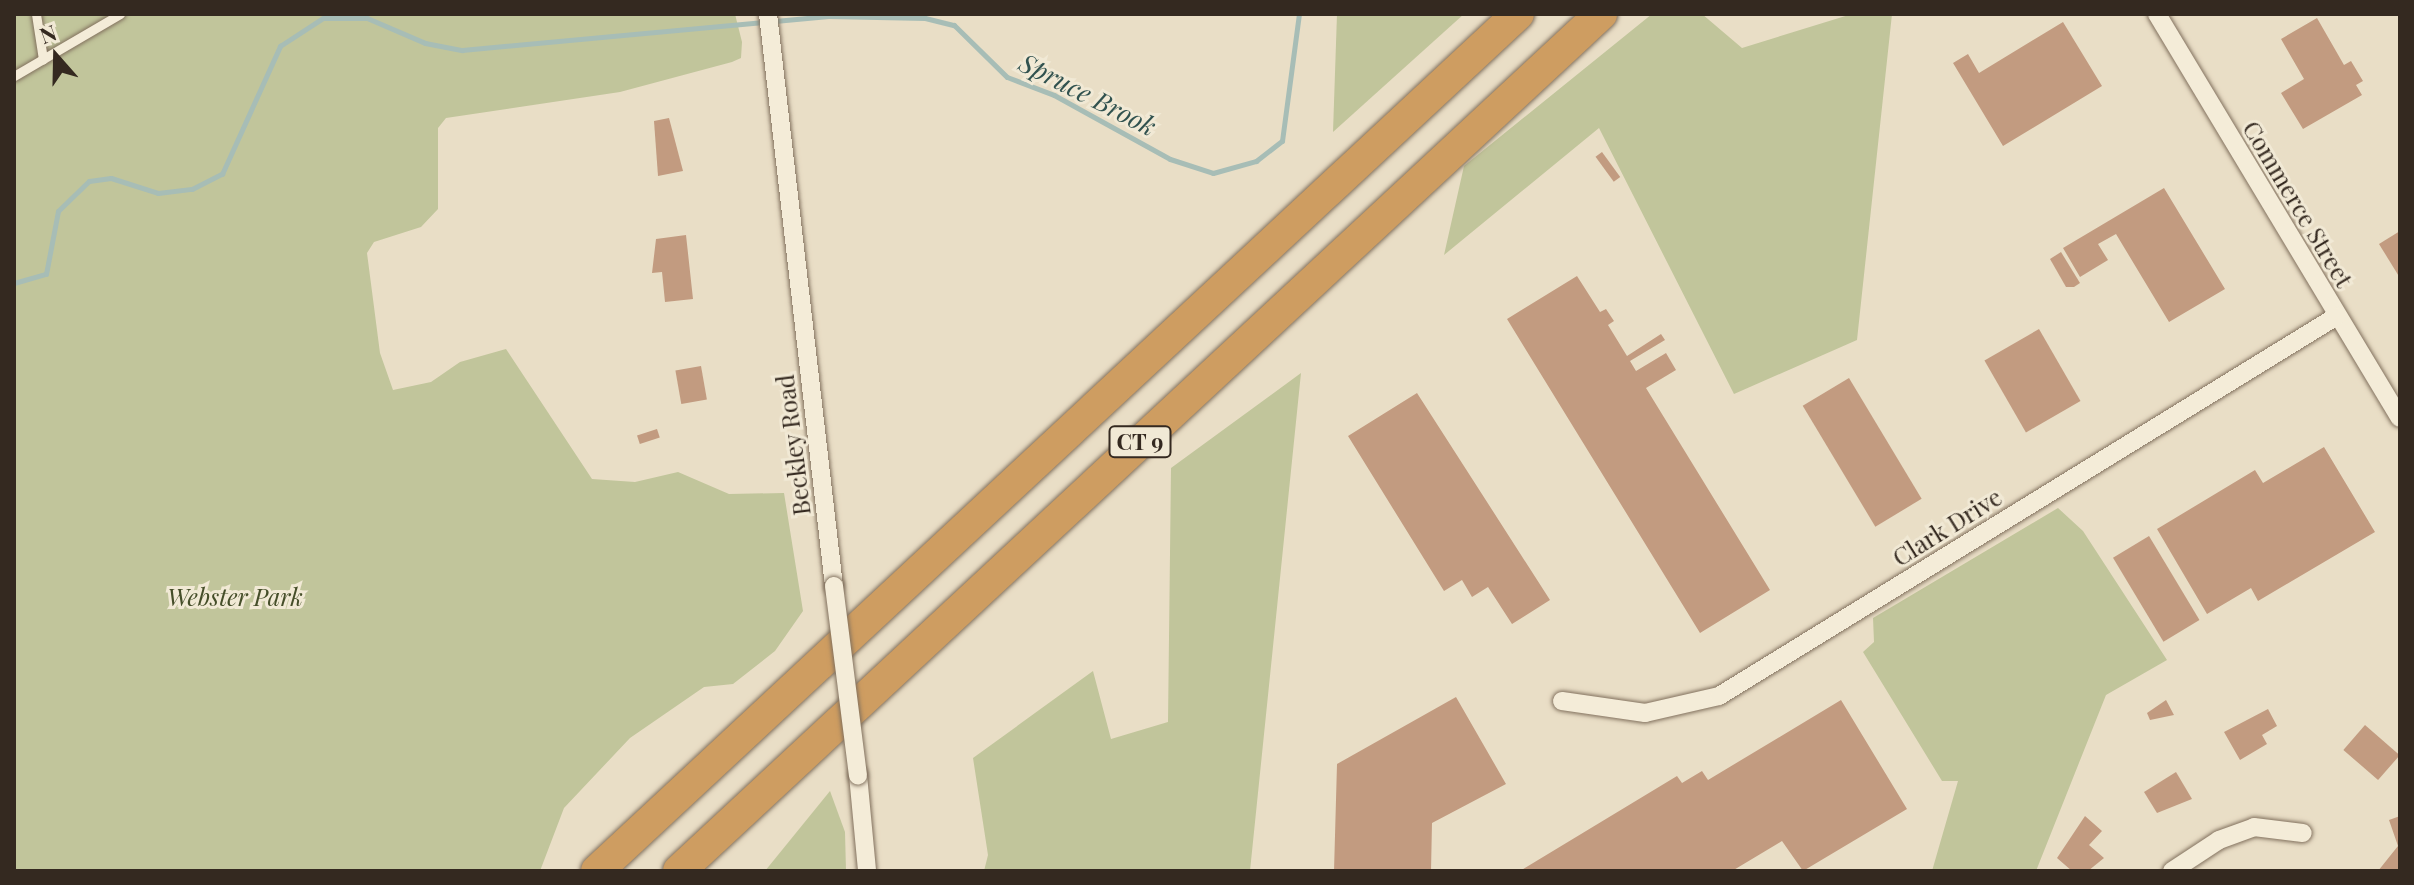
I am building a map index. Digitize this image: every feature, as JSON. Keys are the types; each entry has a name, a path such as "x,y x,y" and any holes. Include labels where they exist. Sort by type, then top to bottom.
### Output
{"highway":[{"name":"CT 9","path":"597,871 1518,14"},
{"name":"CT 9","path":"679,871 1601,14"}],"street":[{"name":"Commerce Street","path":"2157,14 2400,418"},
{"name":"Beckley Road","path":"769,22 867,871"},
{"name":"Clark Drive","path":"1562,701 1645,713 1719,696 2337,316"},
{"path":"2172,871 2219,840 2254,827 2303,833"}],"lane":[{"path":"36,14 43,59"},
{"path":"14,76 120,14"}],"green space":[{"name":"Webster Park","path":"14,14 735,14 742,42 741,58 732,62 620,92 446,118 438,128 438,209 421,227 374,242 367,253 380,353 393,390 431,382 460,362 506,349 592,479 635,482 678,472 729,494 784,493 803,611 775,651 733,684 704,687 630,738 564,808 540,871 14,871"},
{"path":"1337,14 1464,14 1333,132"},
{"path":"1652,14 1702,14 1742,48 1852,14 1892,14 1857,340 1734,394 1599,128 1444,255 1464,166"},
{"path":"1301,373 1250,871 984,871 988,855 973,758 1093,671 1111,739 1168,722 1171,468"},
{"path":"2058,508 2083,531 2167,660 2106,695 2036,871 1932,871 1958,781 1942,781 1863,652 1874,642 1873,618"},
{"path":"830,791 845,832 846,871 765,871"}],"building":[{"path":"2317,18 2344,65 2351,61 2363,81 2356,85 2362,95 2303,129 2281,93 2304,79 2281,39"},
{"path":"2063,22 2102,86 2003,146 1953,63 1968,54 1979,73"},
{"path":"669,118 683,171 658,176 654,121"},
{"path":"1602,152 1620,177 1614,182 1596,157"},
{"path":"2164,188 2225,289 2169,322 2116,234 2098,244 2108,260 2080,277 2063,248"},
{"path":"2400,231 2400,278 2379,244"},
{"path":"686,235 693,299 665,302 662,272 652,273 656,239"},
{"path":"2061,252 2080,283 2074,287 2066,287 2050,259"},
{"path":"1577,276 1600,312 1606,309 1614,321 1608,325 1627,356 1661,334 1665,340 1630,361 1636,371 1666,353 1676,370 1646,388 1770,590 1700,633 1507,319"},
{"path":"2039,329 2080,401 2026,432 1984,360"},
{"path":"701,366 707,399 681,404 675,371"},
{"path":"1849,378 1922,499 1875,527 1803,406"},
{"path":"1417,393 1550,600 1512,624 1488,587 1472,597 1462,580 1444,591 1348,436"},
{"path":"657,429 660,438 640,444 637,435"},
{"path":"2324,447 2375,532 2258,601 2251,588 2207,614 2157,529 2255,470 2263,483"},
{"path":"2149,536 2199,620 2163,642 2113,558"},
{"path":"1456,697 1506,784 1432,823 1431,871 1334,871 1337,764"},
{"path":"1841,700 1907,809 1803,871 1782,841 1732,871 1520,871 1677,776 1682,783 1702,771 1708,780"},
{"path":"2166,700 2174,715 2150,720 2147,713"},
{"path":"2268,709 2277,726 2262,735 2267,744 2240,760 2224,732"},
{"path":"2365,725 2400,755 2378,780 2343,750"},
{"path":"2176,772 2192,799 2157,813 2144,792"},
{"path":"2085,816 2102,831 2089,845 2104,858 2088,871 2072,871 2057,858"},
{"path":"2400,816 2400,871 2378,871 2398,846 2389,820"}],"waterway":[{"name":"Spruce Brook","path":"14,283 46,274 58,211 89,181 111,178 158,193 192,189 222,174 280,46 323,18 367,18 425,43 462,50 828,16 925,18 954,25 1007,77 1054,95 1170,159 1213,173 1256,161 1282,141 1299,14"}]}
